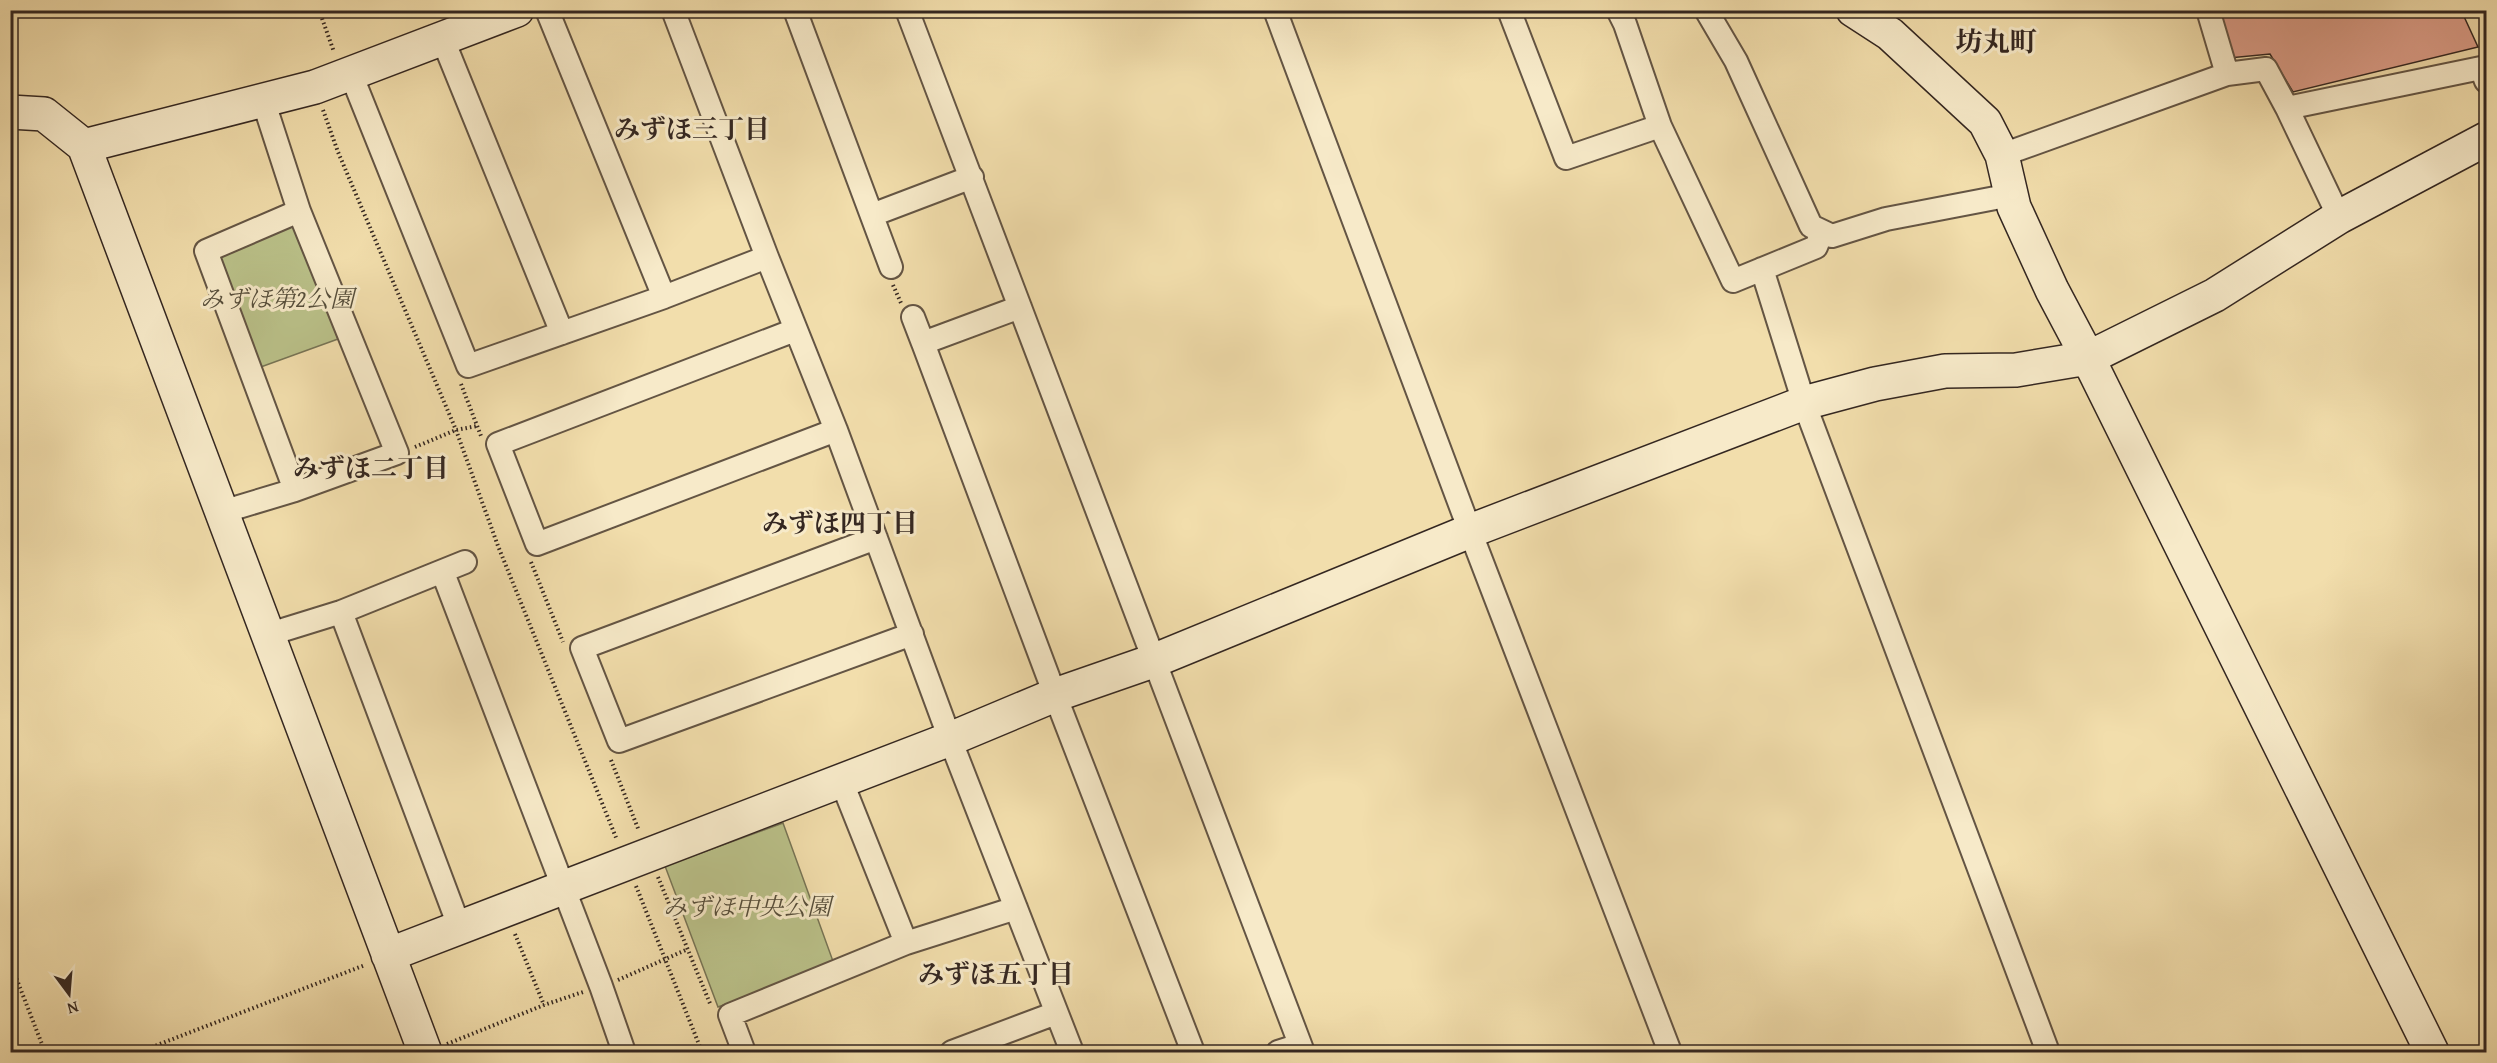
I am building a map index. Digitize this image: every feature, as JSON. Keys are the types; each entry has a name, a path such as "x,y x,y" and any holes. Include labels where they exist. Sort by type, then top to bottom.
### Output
{"street":[{"path":"84,146 336,79 517,10"},
{"path":"547,10 664,297"},
{"path":"673,10 795,330 836,430 950,739 1072,1053"},
{"path":"795,10 891,267"},
{"path":"908,10 1301,1049 1278,1053"},
{"path":"1275,10 1470,531 1670,1053"},
{"path":"1509,10 1566,158 1660,126"},
{"path":"1618,10 1625,24 1660,126 1733,281 1816,247 1822,232"},
{"path":"1706,10 1736,61 1811,226 1832,236 1886,219 2011,195"},
{"path":"1853,10 1890,33 1985,122 2002,155 2014,207 2052,290 2088,358 2432,1053"},
{"path":"2208,10 2227,74"},
{"path":"443,40 562,333"},
{"path":"2287,108 2481,68 2487,81"},
{"path":"2002,155 2227,74 2266,69 2287,108 2338,217"},
{"path":"336,79 468,366 664,297 767,257"},
{"path":"222,512 295,490 397,453 299,211 263,100"},
{"path":"10,112 44,114 84,146 270,634 388,955 431,1050"},
{"path":"388,955 950,739 1055,695 1153,661 1470,531 1804,403 1875,384 1945,371 2016,370 2088,358 2215,295 2338,217 2487,139"},
{"path":"872,215 972,177"},
{"path":"295,490 206,251 299,211"},
{"path":"1762,269 1804,403 2048,1053"},
{"path":"923,343 1020,307"},
{"path":"913,317 1193,1053"},
{"path":"795,330 498,444 537,544 836,430"},
{"path":"876,538 582,648 619,741 912,633"},
{"path":"270,634 341,612 443,573 465,562"},
{"path":"443,573 601,986 620,1052"},
{"path":"341,612 459,926"},
{"path":"841,780 906,944"},
{"path":"744,1053 730,1015 906,944 1016,908"},
{"path":"952,1053 1056,1013"}],"path":[{"path":"319,10 336,79 338,152 456,430 498,546 702,1053"},
{"path":"891,267 890,278 903,309 913,317"},
{"path":"397,453 456,430 477,426"},
{"path":"505,909 544,1005"},
{"path":"431,1050 544,1005 601,986 688,949"},
{"path":"139,1053 388,955"},
{"path":"10,962 45,1053"}],"green space":[{"name":"みずほ第2公園","path":"295,225 338,339 258,368 216,257"},
{"name":"みずほ中央公園","path":"783,823 834,964 718,1007 665,866"}],"building":[{"path":"2215,10 2461,10 2478,47 2293,92 2270,54 2229,58"}],"waterway":[{"path":"2484,10 2486,17"}],"district":[{"name":"坊丸町","path":"1996,41"},
{"name":"みずほ三丁目","path":"692,128"},
{"name":"みずほ二丁目","path":"371,467"},
{"name":"みずほ四丁目","path":"840,522"},
{"name":"みずほ五丁目","path":"996,973"}]}
